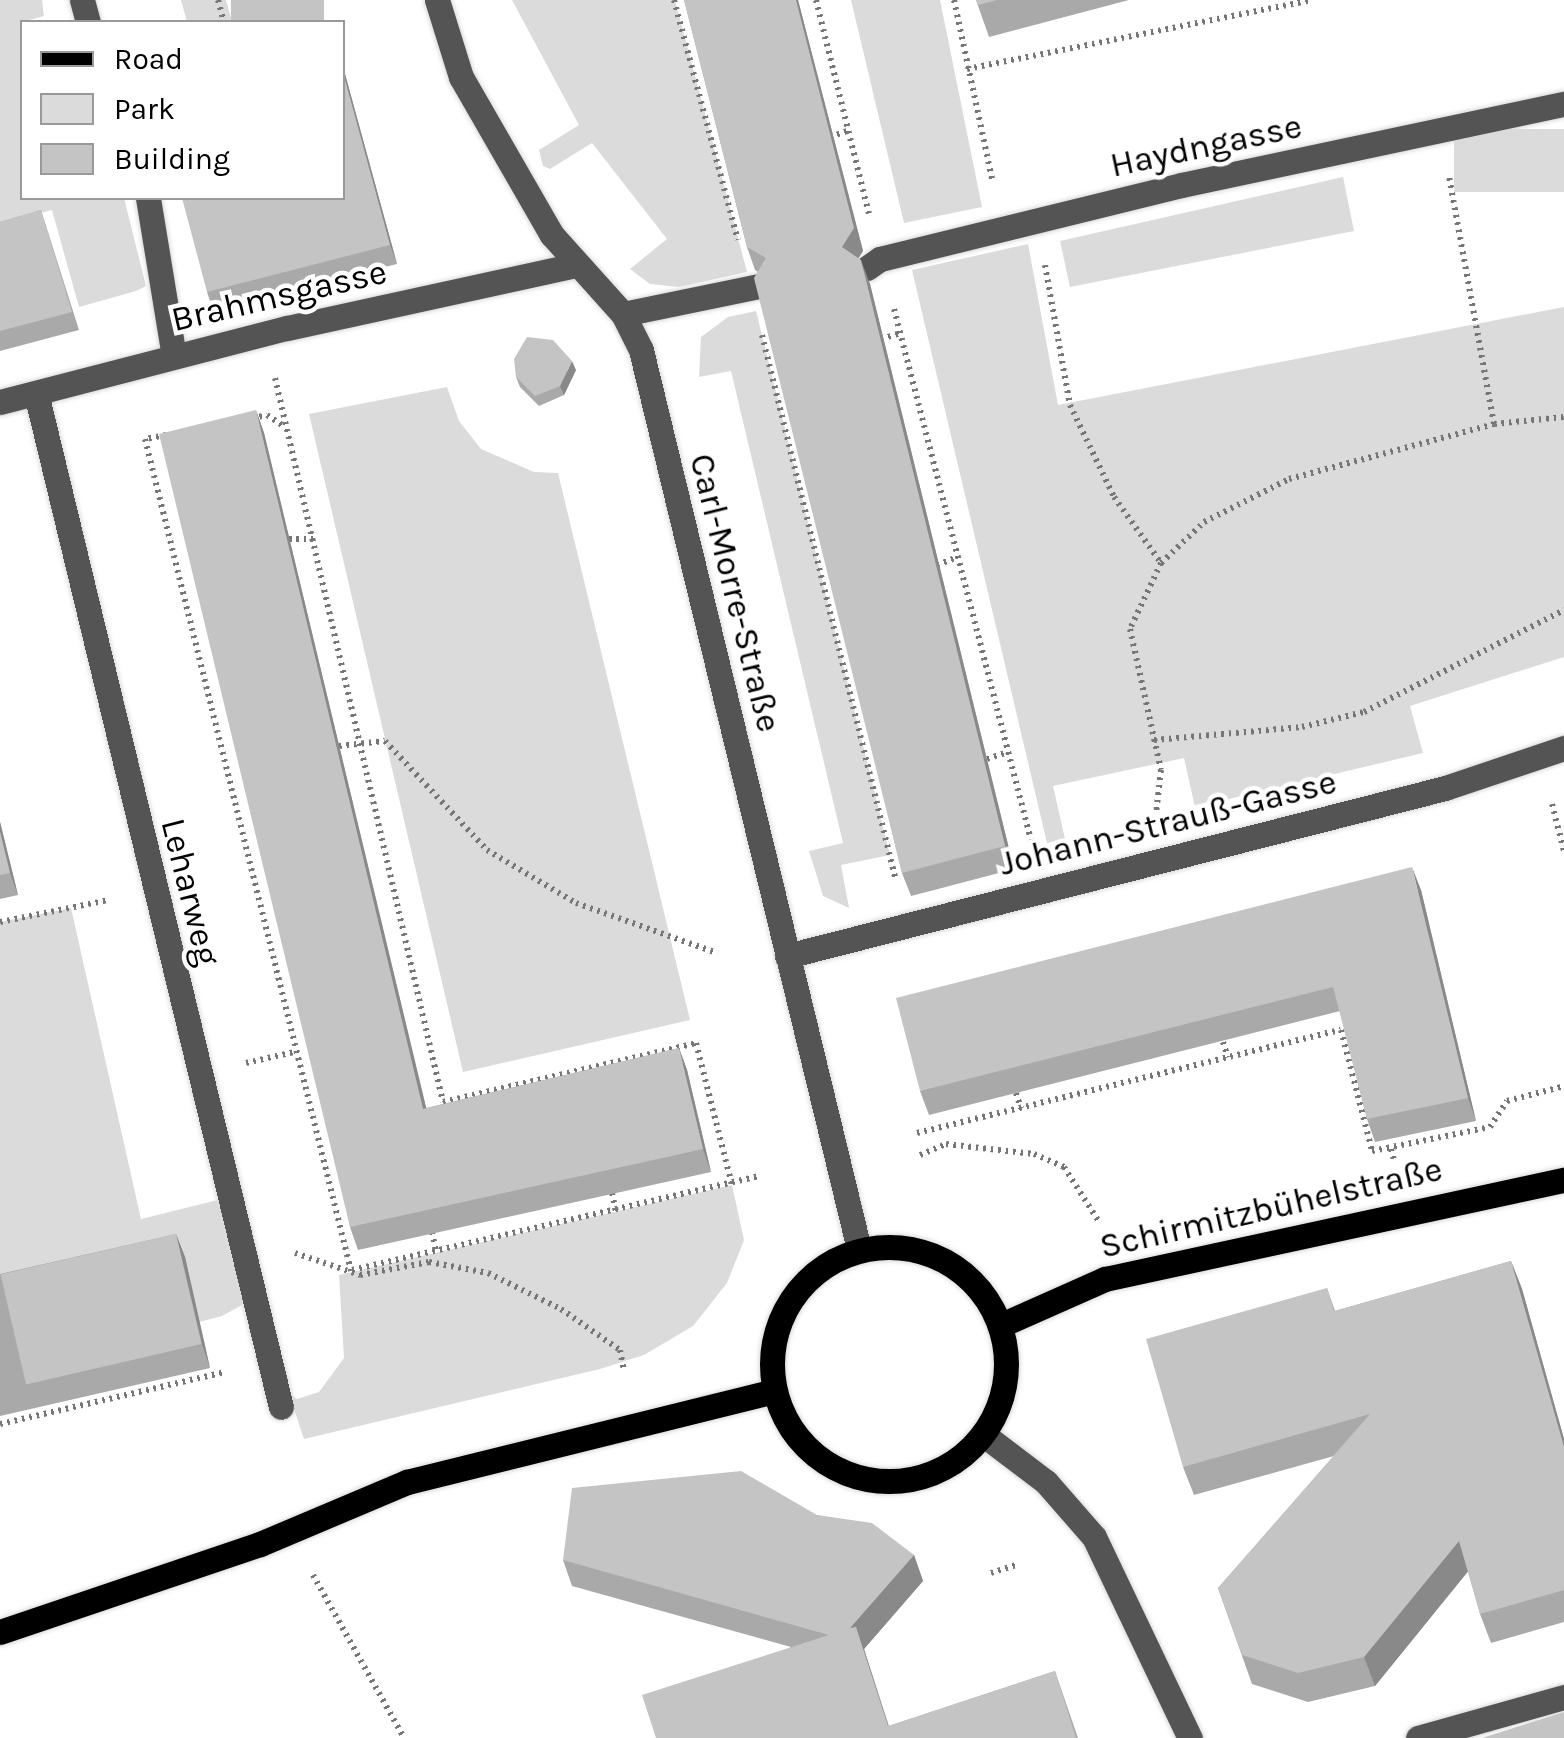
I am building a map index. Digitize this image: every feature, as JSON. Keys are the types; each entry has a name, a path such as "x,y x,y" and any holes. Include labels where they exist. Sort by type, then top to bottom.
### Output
{"main road":[{"name":"Schirmitzbühelstraße","path":"1001,1325 1105,1280 1564,1180"},
{"path":"894,1246 929,1252 985,1294 1001,1325 1008,1363 1001,1401 984,1435 956,1461 922,1477 884,1482 847,1475 814,1455 788,1426 774,1391 771,1354 780,1319 798,1288 826,1264 859,1249 894,1246"},
{"path":"0,1632 260,1544 407,1482 774,1391"}],"street":[{"name":"Carl-Morre-Straße","path":"437,0 461,78 576,266 622,314 641,350 859,1249"},
{"name":"Haydngasse","path":"873,263 1004,228 1564,104"},
{"path":"148,200 174,356"},
{"name":"Brahmsgasse","path":"0,402 174,356 576,266"},
{"path":"622,314 756,287"},
{"name":"Leharweg","path":"36,393 281,1407"},
{"name":"Johann-Strauß-Gasse","path":"787,956 1445,788 1564,748"},
{"path":"984,1435 1046,1482 1094,1537 1190,1738"},
{"path":"1418,1738 1564,1696"}],"path":[{"path":"674,0 756,287 901,901"},
{"path":"816,0 850,130 873,263 901,333 1035,856"},
{"path":"954,0 1004,228 1044,260 1070,404 1114,497 1162,563"},
{"path":"967,69 1312,0"},
{"path":"830,137 850,130"},
{"path":"1440,130 1494,424"},
{"path":"881,339 901,333"},
{"path":"275,378 443,1102 696,1043 732,1185"},
{"path":"232,422 267,415 284,426"},
{"path":"1152,831 1161,770 1130,629 1162,563 1204,522 1289,479 1494,424 1564,417"},
{"path":"180,432 145,439 351,1270 360,1275 429,1262 488,1273 561,1309 620,1350 624,1371"},
{"path":"166,527 184,524"},
{"path":"290,539 313,539"},
{"path":"938,565 958,557"},
{"path":"1154,740 1302,727 1364,712 1564,610"},
{"path":"339,746 385,741 486,850 576,903 717,953"},
{"path":"986,759 1008,752"},
{"path":"244,850 260,846"},
{"path":"0,922 154,891"},
{"path":"284,1012 300,1010"},
{"path":"917,1133 1341,1030 1372,1151 1490,1127 1507,1101 1564,1086"},
{"path":"1223,1042 1228,1057"},
{"path":"236,1065 294,1052"},
{"path":"1016,1093 1021,1108"},
{"path":"920,1155 946,1144 1034,1154 1064,1167 1098,1220"},
{"path":"1390,1149 1394,1160"},
{"path":"323,1165 336,1161"},
{"path":"351,1270 760,1176"},
{"path":"612,1193 616,1212"},
{"path":"432,1232 436,1251"},
{"path":"0,1424 116,1394 270,1362"},
{"path":"991,1573 1018,1564"},
{"path":"313,1574 404,1738"}],"green space":[{"path":"0,0 42,0 44,16 20,20 20,200 124,200 146,286 79,307 52,210 0,224"},
{"path":"181,0 226,0 231,20 186,20"},
{"path":"512,0 675,0 747,272 679,287 650,284 630,269 667,239 592,143 550,169 543,166 539,150 579,125"},
{"path":"851,0 940,0 982,207 904,223"},
{"path":"1454,129 1564,129 1564,192 1454,192"},
{"path":"1343,177 1354,231 1070,287 1060,241"},
{"path":"1028,244 1058,405 1564,307 1564,657 1410,706 1423,753 1195,807 1184,758 1053,786 1065,839 1047,843 912,270"},
{"path":"756,311 890,855 841,865 849,908 823,896 809,851 843,843 731,371 699,377 701,337 728,317"},
{"path":"447,387 459,421 481,449 534,472 558,473 690,1020 463,1072 309,414"},
{"path":"71,908 141,1219 222,1199 243,1276 242,1305 222,1316 199,1322 0,1301 0,922"},
{"path":"732,1185 744,1240 727,1283 693,1326 644,1355 600,1369 304,1439 289,1394 297,1399 319,1392 344,1358 339,1275"}],"building":[{"path":"231,0 324,0 324,20 231,20"},
{"path":"684,0 796,0 854,228 842,247 861,260 1005,846 902,873 754,278 766,258 747,247"},
{"path":"345,80 390,245 207,292 183,200 345,200"},
{"path":"41,210 72,312 0,331 0,222"},
{"path":"527,337 553,340 572,361 560,386 535,396 516,377 514,359"},
{"path":"256,410 423,1109 679,1048 703,1149 350,1227 159,434"},
{"path":"0,832 10,873 0,875"},
{"path":"1412,867 1468,1098 1367,1119 1333,987 920,1091 896,998"},
{"path":"176,1234 201,1344 26,1385 1,1274"},
{"path":"1511,1261 1564,1447 1564,1590 1480,1614 1459,1541 1364,1657 1298,1673 1242,1655 1218,1588 1370,1414 1183,1467 1146,1339 1327,1288 1334,1311"},
{"path":"741,1471 817,1515 872,1523 914,1555 850,1628 856,1627 888,1726 1055,1671 1076,1738 656,1738 642,1695 829,1635 563,1560 572,1488"},
{"path":"1564,1712 1564,1738 1482,1738"}]}
